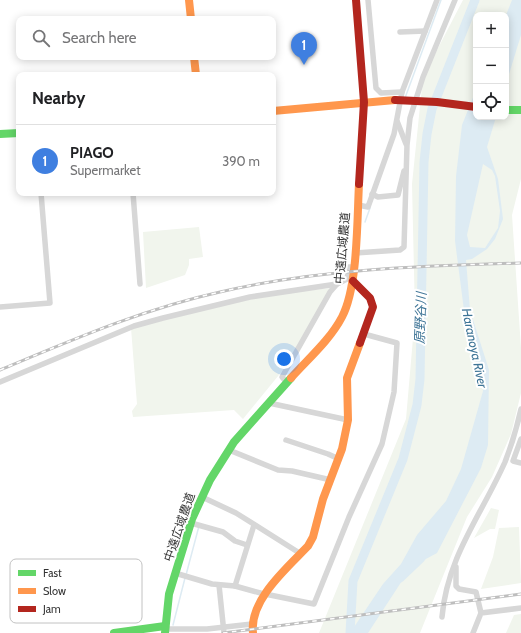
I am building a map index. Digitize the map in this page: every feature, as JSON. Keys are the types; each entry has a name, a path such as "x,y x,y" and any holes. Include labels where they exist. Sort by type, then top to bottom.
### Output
{"street":[{"path":"189,0 191,16"},
{"name":"中遠広域農道","path":"165,629 169,594 191,523 202,496 229,450 268,403 339,323 346,307 353,281 364,102 356,0"},
{"path":"368,0 376,88 381,93 402,92"},
{"path":"358,205 368,207 394,134 402,92 437,0"},
{"path":"354,253 400,250 404,247 407,145 410,118 423,78 455,0"},
{"path":"400,32 426,31"},
{"path":"194,60 196,72"},
{"path":"276,111 395,100 437,102 473,107"},
{"path":"509,110 521,110"},
{"path":"397,120 407,145"},
{"path":"0,134 16,133"},
{"path":"372,194 378,196 398,195 407,157"},
{"path":"0,307 50,303 41,196"},
{"path":"134,196 140,284"},
{"path":"0,382 134,326 250,297 337,284 347,279 349,267 354,266"},
{"path":"253,633 252,624 264,594 311,542 323,499 339,459 348,420 347,378 372,311 372,302 353,281"},
{"path":"287,383 282,377 330,292 337,284"},
{"path":"175,573 218,585 235,586 264,594 314,604 348,517 382,444 394,392 397,343 364,334"},
{"path":"268,403 348,420"},
{"path":"442,617 444,600 457,557 462,544 504,462 515,434 521,409"},
{"path":"521,439 513,461 521,463"},
{"path":"286,440 339,459"},
{"path":"229,450 278,470 292,471 331,480"},
{"path":"202,496 236,513 301,554"},
{"path":"191,523 223,532 235,541 247,545"},
{"path":"235,586 254,525"},
{"path":"457,557 456,586 459,589 476,592 481,612 473,633"},
{"path":"218,585 224,630"},
{"path":"481,612 521,608"},
{"path":"114,633 165,629 224,630 252,624"}],"shaded area":[{"path":"463,0 521,0 521,179 512,215 521,348 521,393 511,434 492,477 467,517 420,633 319,633 406,419 415,315 412,184 423,77"},
{"path":"199,227 203,257 189,259 189,265 185,275 146,288 143,232"},
{"path":"331,288 283,370 243,419 234,410 133,417 132,411 137,404 131,328 180,314 255,298"},
{"path":"491,508 499,510 495,529 490,529 474,538"},
{"path":"519,527 521,583 481,589 493,557 499,528"},
{"path":"521,614 521,633 506,633 514,615"}],"water":[{"path":"512,0 521,0 521,35 509,74 509,12 507,12"},
{"path":"473,98 473,120 495,120 487,147 498,179 503,219 495,239 487,249 472,259 466,260 470,310 489,370 488,445 481,468 437,553 411,567 368,633 350,633 383,584 401,564 417,535 446,501 461,469 483,391 465,318 455,241 456,176 462,125","holes":["483,164 492,170 495,176 500,211 498,228 485,248 470,247 467,235"]}],"waterway":[{"path":"405,98 441,0"},
{"name":"原野谷川","path":"350,633 353,581 403,459 417,405 420,379 424,162 427,134 432,109 475,0"},
{"path":"365,222 370,208"},
{"path":"186,575 199,526"},
{"name":"Haranoya River","path":"400,578 421,558"},
{"path":"173,625 185,578"}],"railway":[{"path":"0,370 136,316 191,299 257,284 294,278 369,270 407,267 521,263"},
{"path":"223,633 521,594"}],"traffic: fast":[{"path":"509,110 521,110"},
{"path":"0,134 16,133"},
{"path":"165,633 169,594 192,519 210,480 234,442 291,378"},
{"path":"114,633 165,626"}],"traffic: slow":[{"path":"189,0 191,16"},
{"path":"194,60 196,72"},
{"path":"276,111 395,100"},
{"path":"291,378 331,334 342,317 347,304 351,289 356,253 359,184"},
{"path":"253,633 253,621 263,597 280,574 308,546 313,537 323,499 342,449 348,420 347,378 360,343"}],"traffic: jam":[{"path":"356,0 364,102 359,184"},
{"path":"395,100 437,102 473,107"},
{"path":"353,281 370,298 373,307 360,343"}],"place":[{"name":"PIAGO","path":"304,65"}]}
